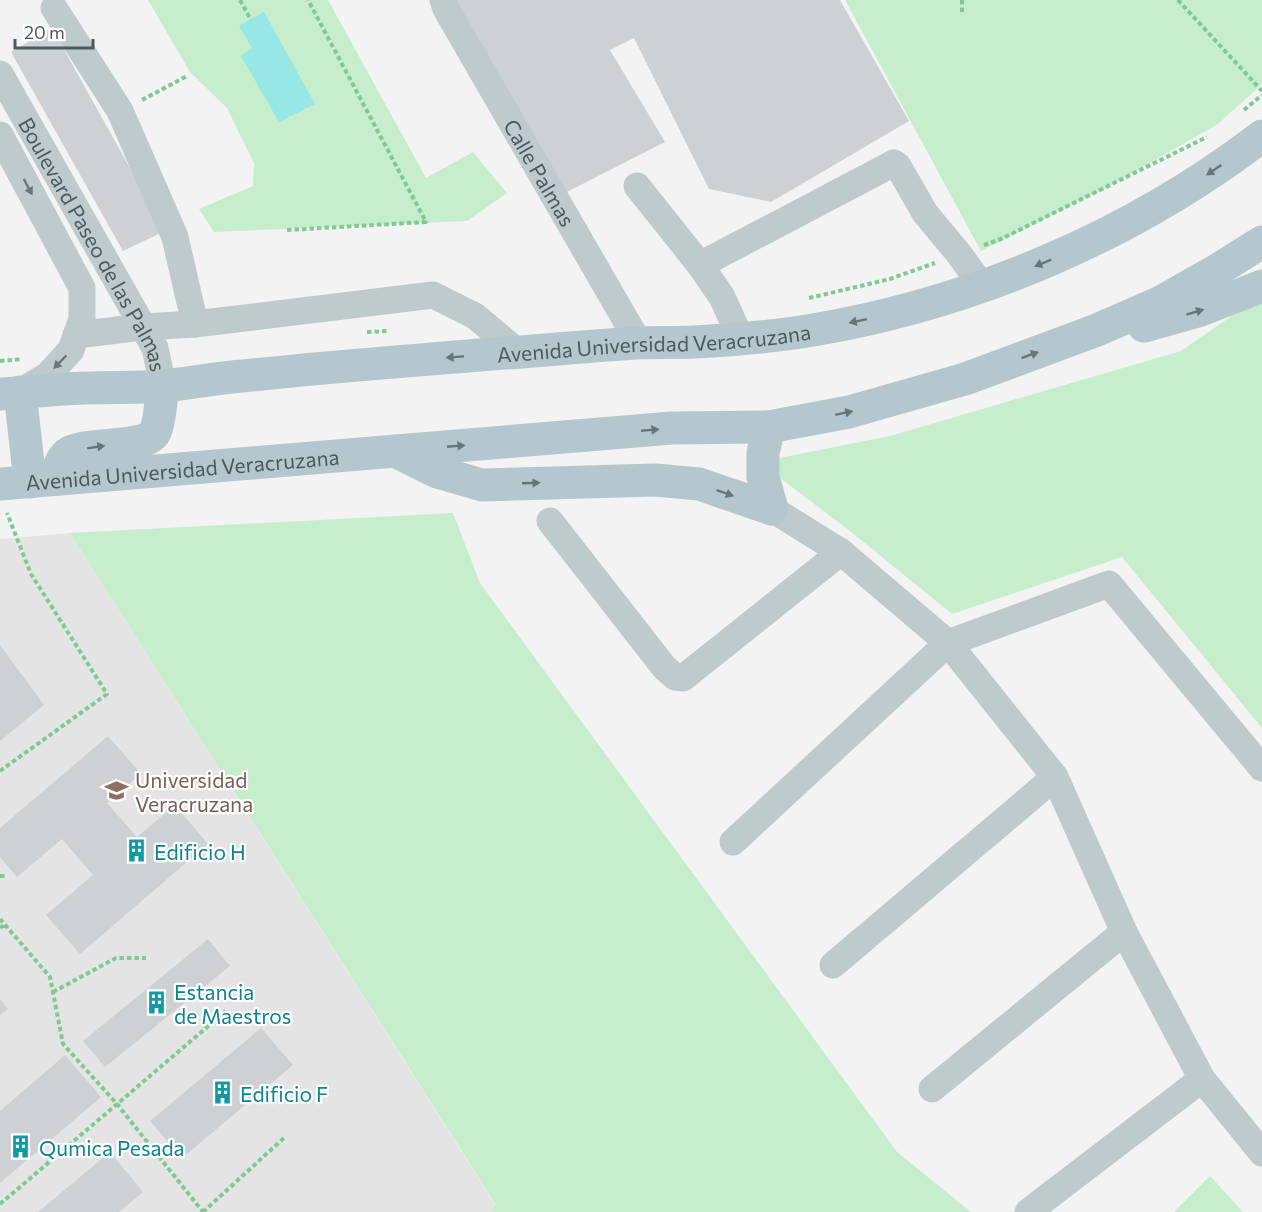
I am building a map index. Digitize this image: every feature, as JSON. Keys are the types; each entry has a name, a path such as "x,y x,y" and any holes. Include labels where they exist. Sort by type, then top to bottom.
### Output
{"main road":[{"name":"Avenida Universidad Veracruzana","path":"10,393 163,386 240,376 518,352 639,343 741,339 861,321 982,286 1102,236 1186,189 1241,152 1250,126"},
{"name":"Avenida Universidad Veracruzana","path":"22,487 395,451 672,428 769,427 849,412 965,379 1097,330 1159,303 1262,242"},
{"path":"1097,330 1147,326 1200,310 1262,286"},
{"path":"10,393 22,487 62,460 68,452 137,442 152,436 158,424 163,386"},
{"path":"769,427 762,453 763,477 772,509"},
{"path":"395,451 437,472 482,485 655,480 699,484 772,509"}],"street":[{"name":"Calle Palmas","path":"443,0 446,9 639,343"},
{"path":"54,8 120,111 175,237 195,324"},
{"name":"Boulevard Paseo de las Palmas","path":"0,74 155,348 163,386"},
{"name":"Boulevard Paseo de las Palmas","path":"0,135 82,288 82,319 67,356 48,375 10,393"},
{"path":"700,265 894,164 898,166 925,213 982,286"},
{"path":"637,186 700,265 722,297 741,339"},
{"path":"76,335 195,324 433,295 475,316 518,352"},
{"path":"772,509 841,552 948,643 1055,777 1124,932 1202,1079 1262,1152"},
{"path":"550,521 657,658 675,677 683,678 841,552"},
{"path":"733,842 948,643 1109,584 1262,768"},
{"path":"833,965 1055,777"},
{"path":"932,1089 1124,932"},
{"path":"1028,1212 1202,1079"}],"path":[{"path":"240,0 251,20"},
{"path":"287,230 426,222 308,0"},
{"path":"962,0 963,12"},
{"path":"1178,0 1262,93 1250,126"},
{"path":"120,111 187,76"},
{"path":"800,300 890,279 1001,239 1212,134"},
{"path":"366,332 390,330"},
{"path":"0,361 22,359"},
{"path":"0,771 107,694 31,574 22,487"},
{"path":"0,919 50,977 63,1044 117,1104 203,1212 285,1137"},
{"path":"0,928 5,924"},
{"path":"53,992 116,958 146,958"},
{"path":"0,1204 226,1011"}],"shaded area":[{"name":"Universidad Veracruzana","path":"70,533 496,1206 490,1212 0,1212 0,539"}],"green space":[{"path":"148,0 328,0 426,178 473,152 507,193 467,221 214,232 199,209 253,186 254,163 227,108 190,72"},
{"path":"845,0 1262,0 1262,84 1218,124 1104,189 981,251"},
{"path":"1262,295 1262,728 1122,557 952,614 850,531 759,462 890,436 1181,351"},
{"path":"453,513 480,583 897,1152 971,1212 490,1212 496,1205 70,533"},
{"path":"1210,1176 1243,1212 1174,1212"}],"water":[{"path":"264,12 315,104 279,122 241,56 252,48 239,26"}],"building":[{"path":"454,0 840,0 909,121 771,202 709,189 634,38 610,50 665,142 559,196"},
{"path":"52,28 165,231 123,251 11,52"},
{"path":"0,645 44,705 0,741"},
{"name":"Edificio H","path":"108,736 141,774 107,803 137,837 175,805 208,844 80,954 46,915 93,875 62,839 17,877 0,857 0,828"},
{"name":"Estancia de Maestros","path":"208,939 230,966 105,1067 83,1041"},
{"path":"0,999 8,1009 0,1015"},
{"name":"Edificio F","path":"261,1028 293,1065 182,1158 150,1121"},
{"name":"Qumica Pesada","path":"65,1055 101,1097 0,1183 0,1111"},
{"path":"110,1152 143,1192 119,1212 38,1212"}],"place":[{"name":"Universidad Veracruzana","path":"117,791"},
{"name":"Edificio H","path":"136,851"},
{"name":"Estancia de Maestros","path":"156,1003"},
{"name":"Edificio F","path":"222,1093"},
{"name":"Qumica Pesada","path":"21,1147"}]}
